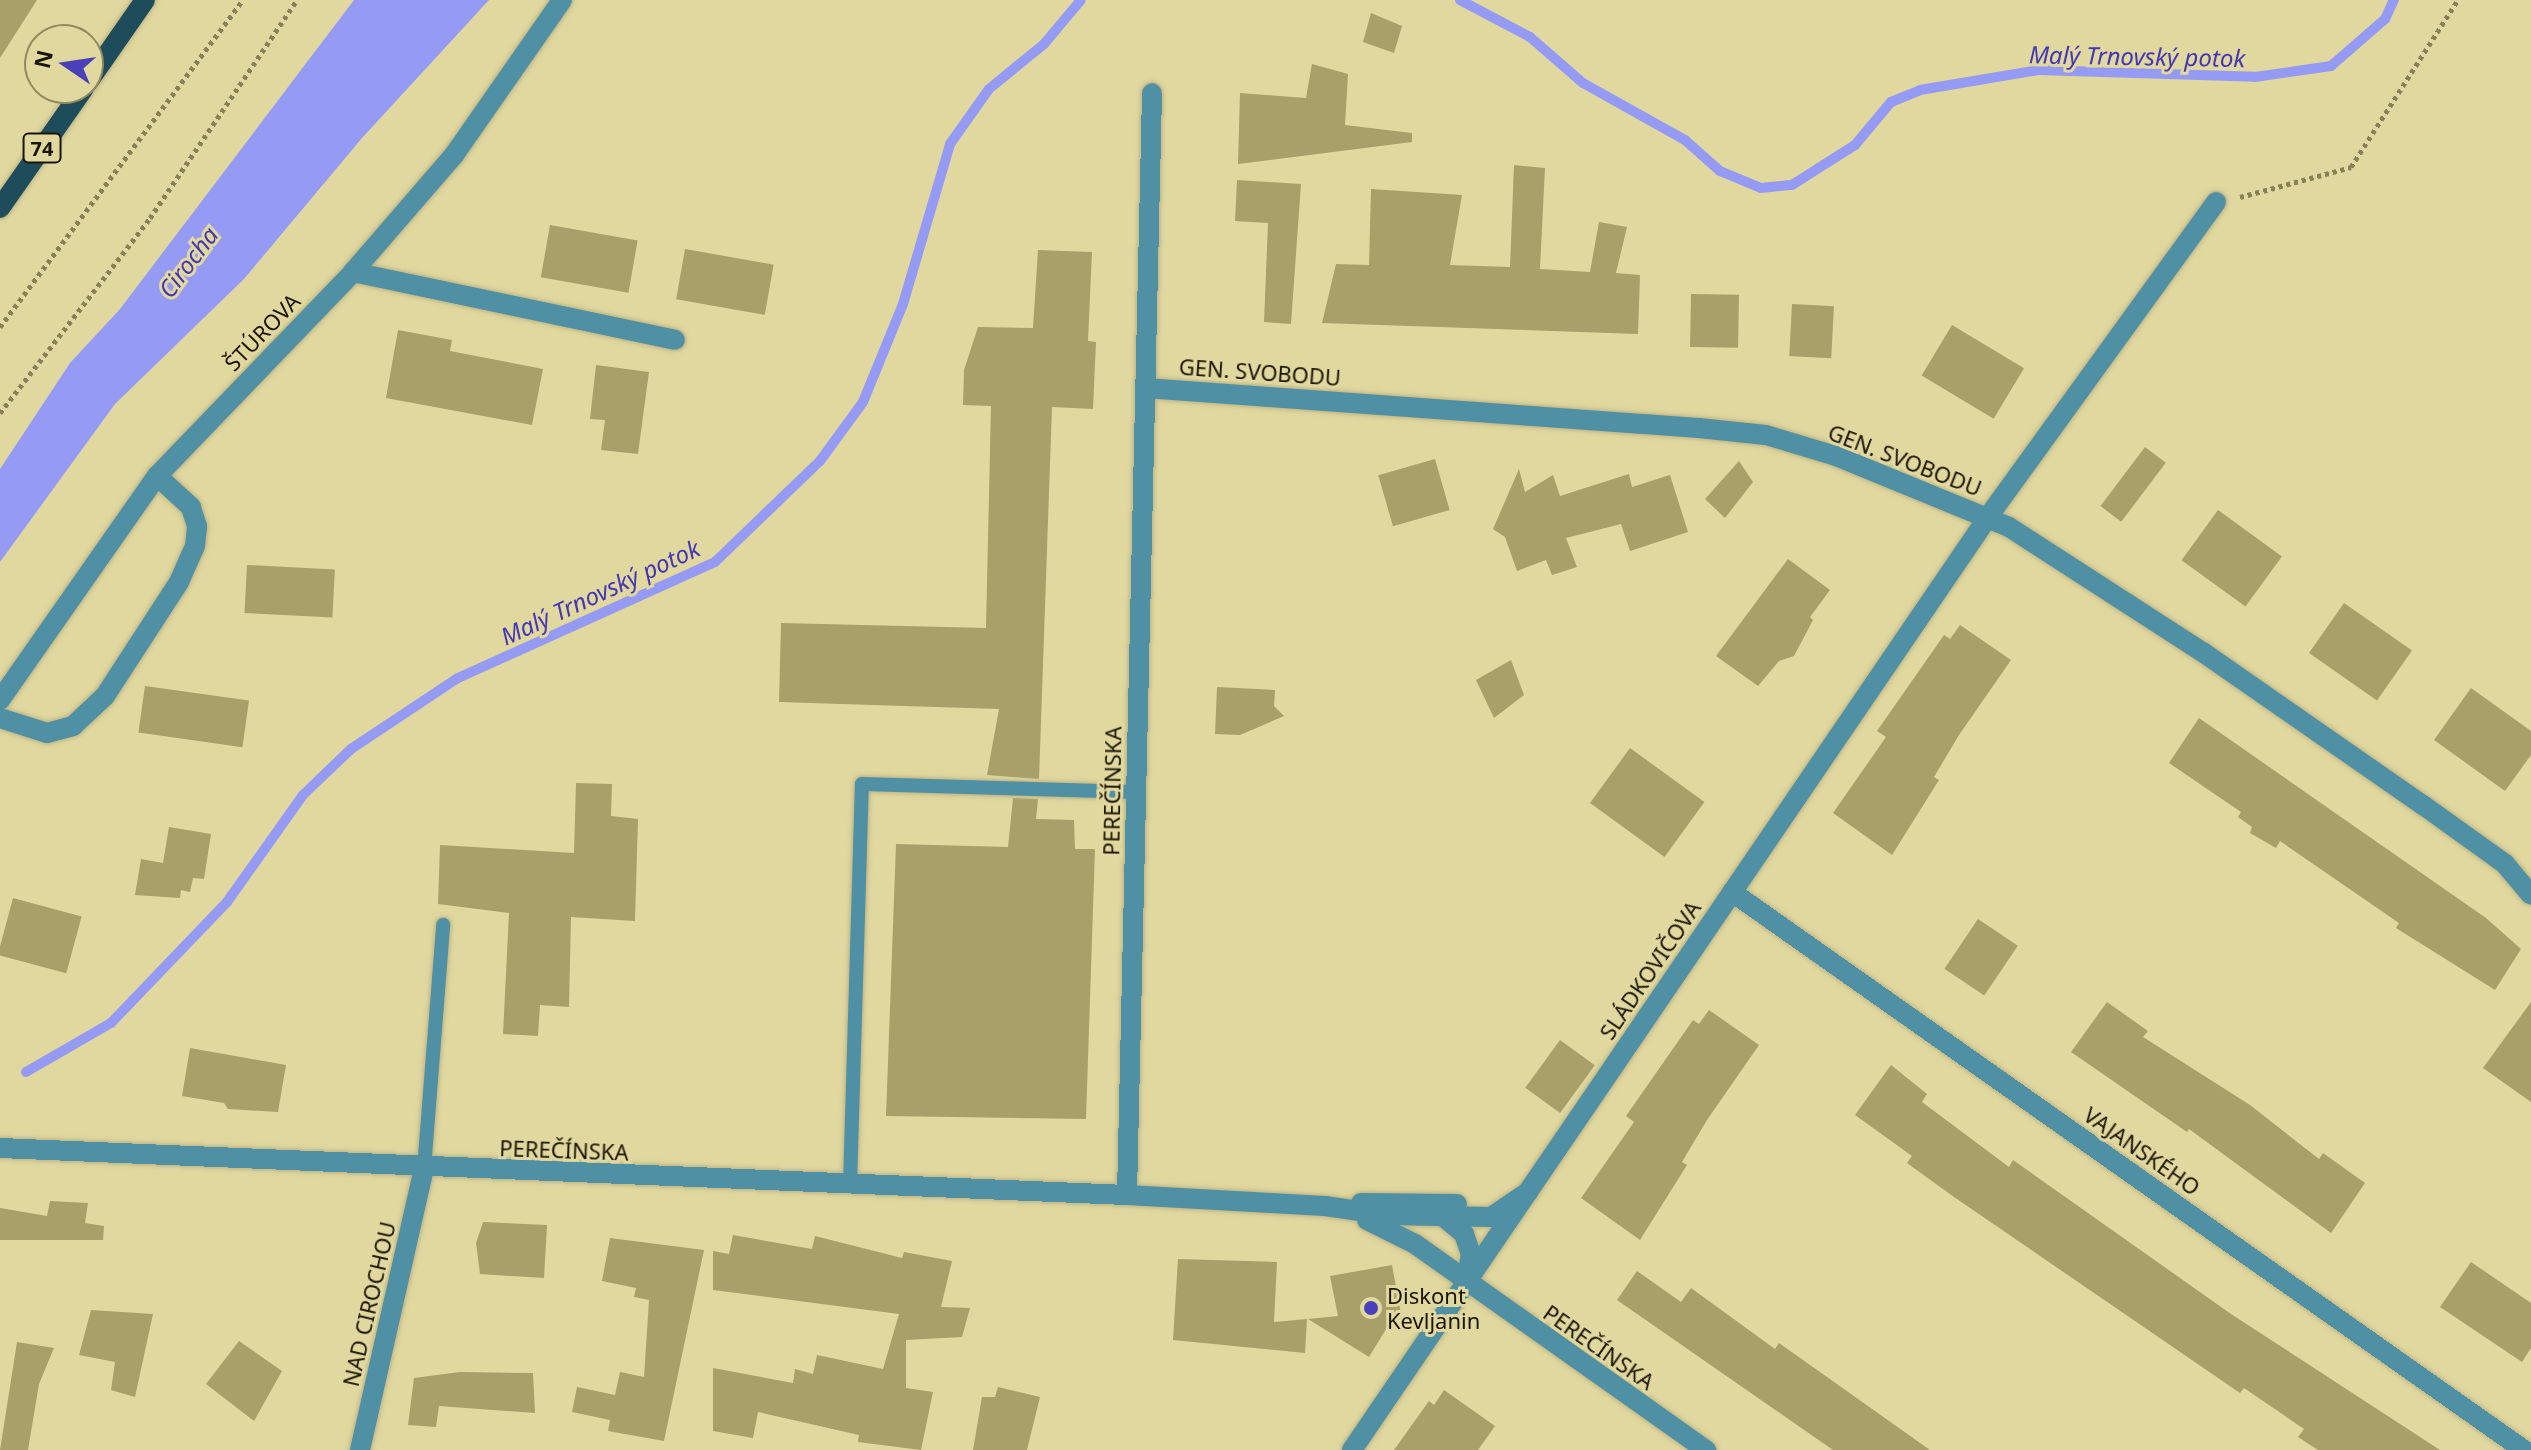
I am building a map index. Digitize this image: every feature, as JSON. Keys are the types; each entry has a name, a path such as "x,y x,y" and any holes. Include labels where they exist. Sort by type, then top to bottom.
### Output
{"main road":[{"path":"104,59 145,0"},
{"name":"74","path":"0,208 73,104"}],"street":[{"name":"ŠTÚROVA","path":"0,700 157,476 353,272 454,155 562,0"},
{"name":"PEREČÍNSKA","path":"1127,1195 1152,93"},
{"name":"SLÁDKOVIČOVA","path":"1352,1450 1988,517 2216,202"},
{"path":"353,272 675,340"},
{"name":"GEN. SVOBODU","path":"1145,388 1766,435 1836,456 1988,517 2204,653 2505,864 2531,895"},
{"path":"0,718 47,733 73,726 113,684 179,582 195,546 191,507 157,476"},
{"name":"VAJANSKÉHO","path":"1732,892 2524,1450"},
{"name":"PEREČÍNSKA","path":"0,1148 424,1169 1127,1195 1325,1206 1387,1215 1446,1217 1491,1217 1528,1192"},
{"name":"NAD CIROCHOU","path":"360,1450 424,1169"},
{"name":"PEREČÍNSKA","path":"1325,1206 1401,1201 1469,1204 1528,1192"},
{"name":"PEREČÍNSKA","path":"1401,1201 1446,1217"},
{"name":"PEREČÍNSKA","path":"1325,1206 1388,1227 1706,1450"},
{"path":"1446,1217 1464,1234 1471,1254 1465,1283"},
{"path":"1437,1263 1449,1280 1442,1317"}],"lane":[{"path":"850,1185 862,784 1136,792"},
{"path":"424,1169 443,925"}],"path":[{"path":"0,327 243,0"},
{"path":"0,413 150,218 297,0"},
{"path":"2216,202 2292,187 2351,167 2458,0"}],"water":[{"name":"Cirocha","path":"354,0 489,0 362,138 244,279 115,404 0,562 0,469 70,363 120,309"}],"building":[{"path":"0,0 37,0 0,58"},
{"path":"1371,13 1402,26 1394,53 1363,42"},
{"path":"1312,64 1348,74 1345,125 1412,133 1412,142 1238,164 1240,93 1306,98"},
{"path":"1514,165 1545,168 1540,269 1590,272 1599,222 1627,227 1616,273 1640,275 1638,334 1322,323 1336,264 1369,265 1371,189 1462,195 1450,265 1510,267"},
{"path":"1237,180 1301,184 1291,324 1264,322 1268,223 1235,221"},
{"path":"550,225 638,240 628,293 541,277"},
{"path":"685,249 774,265 765,315 676,299"},
{"path":"1038,250 1092,252 1088,341 1096,342 1093,409 1052,407 1039,779 987,775 999,709 779,702 781,623 986,628 991,406 963,405 964,370 978,327 1033,328"},
{"path":"1691,294 1739,295 1738,348 1690,347"},
{"path":"1792,304 1834,306 1831,358 1789,356"},
{"path":"1952,325 2024,368 1994,419 1922,376"},
{"path":"398,330 452,340 450,351 543,369 532,425 386,398"},
{"path":"596,365 649,372 638,454 601,450 605,420 590,419"},
{"path":"2145,447 2166,463 2121,522 2100,506"},
{"path":"1435,459 1450,510 1393,526 1378,475"},
{"path":"1739,461 1753,482 1725,518 1705,499"},
{"path":"1519,469 1525,492 1553,475 1560,496 1629,474 1632,487 1670,475 1688,532 1630,551 1621,524 1566,538 1577,567 1552,575 1546,560 1517,571 1505,537 1493,529"},
{"path":"2218,510 2282,556 2245,607 2182,560"},
{"path":"1788,559 1830,590 1810,617 1813,620 1794,656 1779,661 1758,686 1716,656"},
{"path":"247,565 335,570 332,618 244,613"},
{"path":"2344,603 2412,651 2377,701 2309,653"},
{"path":"1960,625 2011,660 1959,735 1934,777 1939,780 1892,855 1833,813 1886,737 1877,731 1944,635 1950,639"},
{"path":"1511,660 1524,695 1494,718 1476,680"},
{"path":"145,686 249,701 242,747 138,733"},
{"path":"1217,687 1275,690 1274,706 1284,716 1240,735 1215,734"},
{"path":"2471,688 2531,731 2531,755 2505,791 2434,740"},
{"path":"2199,718 2486,918 2521,949 2495,990 2396,928 2399,923 2280,841 2276,848 2250,833 2252,827 2238,817 2241,812 2169,763"},
{"path":"1630,748 1704,802 1664,857 1590,803"},
{"path":"576,783 612,784 611,816 638,819 635,921 571,917 569,1007 540,1005 538,1036 503,1034 509,913 438,904 440,845 574,853"},
{"path":"1013,798 1038,799 1036,819 1074,820 1075,849 1095,849 1086,1119 886,1116 896,844 1008,847"},
{"path":"169,827 211,834 204,879 193,878 190,892 181,890 180,898 135,895 141,859 163,863"},
{"path":"13,898 82,916 66,973 0,956"},
{"path":"1978,919 2018,946 1984,996 1944,969"},
{"path":"2107,1002 2148,1031 2143,1037 2250,1105 2319,1159 2323,1153 2365,1183 2331,1233 2189,1129 2187,1132 2071,1052"},
{"path":"2531,1002 2531,1102 2483,1068"},
{"path":"1709,1010 1759,1045 1707,1120 1682,1162 1687,1165 1640,1240 1581,1198 1634,1122 1626,1116 1693,1020 1699,1024"},
{"path":"1560,1040 1595,1065 1560,1113 1525,1088"},
{"path":"190,1048 286,1065 278,1112 228,1109 224,1103 182,1096"},
{"path":"1891,1065 1927,1094 1922,1102 2009,1167 2013,1160 2231,1314 2440,1450 2318,1450 2298,1437 2304,1429 2244,1388 2240,1393 1954,1197 1907,1163 1912,1156 1855,1115"},
{"path":"50,1201 88,1203 85,1223 104,1226 103,1240 0,1240 0,1208 47,1216"},
{"path":"483,1222 547,1225 544,1278 480,1274 476,1243"},
{"path":"733,1235 812,1249 815,1236 902,1258 904,1252 952,1261 941,1307 970,1308 962,1337 906,1340 906,1388 933,1392 921,1450 858,1442 859,1435 758,1412 753,1438 713,1431 713,1368 793,1383 795,1369 813,1374 817,1355 883,1369 899,1314 713,1290 713,1251 729,1254"},
{"path":"610,1238 704,1250 664,1441 608,1431 610,1420 572,1412 577,1387 615,1395 620,1372 644,1377 649,1300 634,1297 636,1288 602,1281"},
{"path":"1178,1259 1277,1262 1274,1322 1307,1319 1305,1353 1173,1340"},
{"path":"2471,1262 2531,1303 2531,1348 2522,1362 2440,1307"},
{"name":"Diskont Kevljanin","path":"1392,1265 1402,1319 1391,1321 1369,1357 1308,1319 1338,1316 1330,1276"},
{"path":"1637,1271 1681,1302 1691,1288 1775,1349 1779,1343 1930,1450 1833,1450 1617,1300"},
{"path":"91,1310 153,1314 135,1397 111,1390 115,1362 79,1355"},
{"path":"239,1341 282,1371 254,1421 206,1384"},
{"path":"17,1342 54,1348 39,1384 28,1450 0,1450"},
{"path":"460,1372 533,1373 535,1413 439,1406 436,1427 408,1425 414,1378"},
{"path":"998,1387 1040,1397 1027,1450 973,1450 982,1397 995,1397"},
{"path":"1444,1390 1495,1426 1478,1450 1394,1450 1429,1401 1434,1405"}],"waterway":[{"name":"Malý Trnovský potok","path":"26,1072 111,1023 227,902 303,795 351,749 458,678 715,562 820,461 863,402 903,304 950,144 989,89 1044,44 1081,0"},
{"name":"Malý Trnovský potok","path":"1460,0 1530,37 1583,83 1685,140 1720,171 1761,188 1792,185 1855,145 1891,102 1920,90 2038,70 2255,77 2331,66 2385,19 2394,0"}],"place":[{"name":"Diskont Kevljanin","path":"1371,1308"}]}
